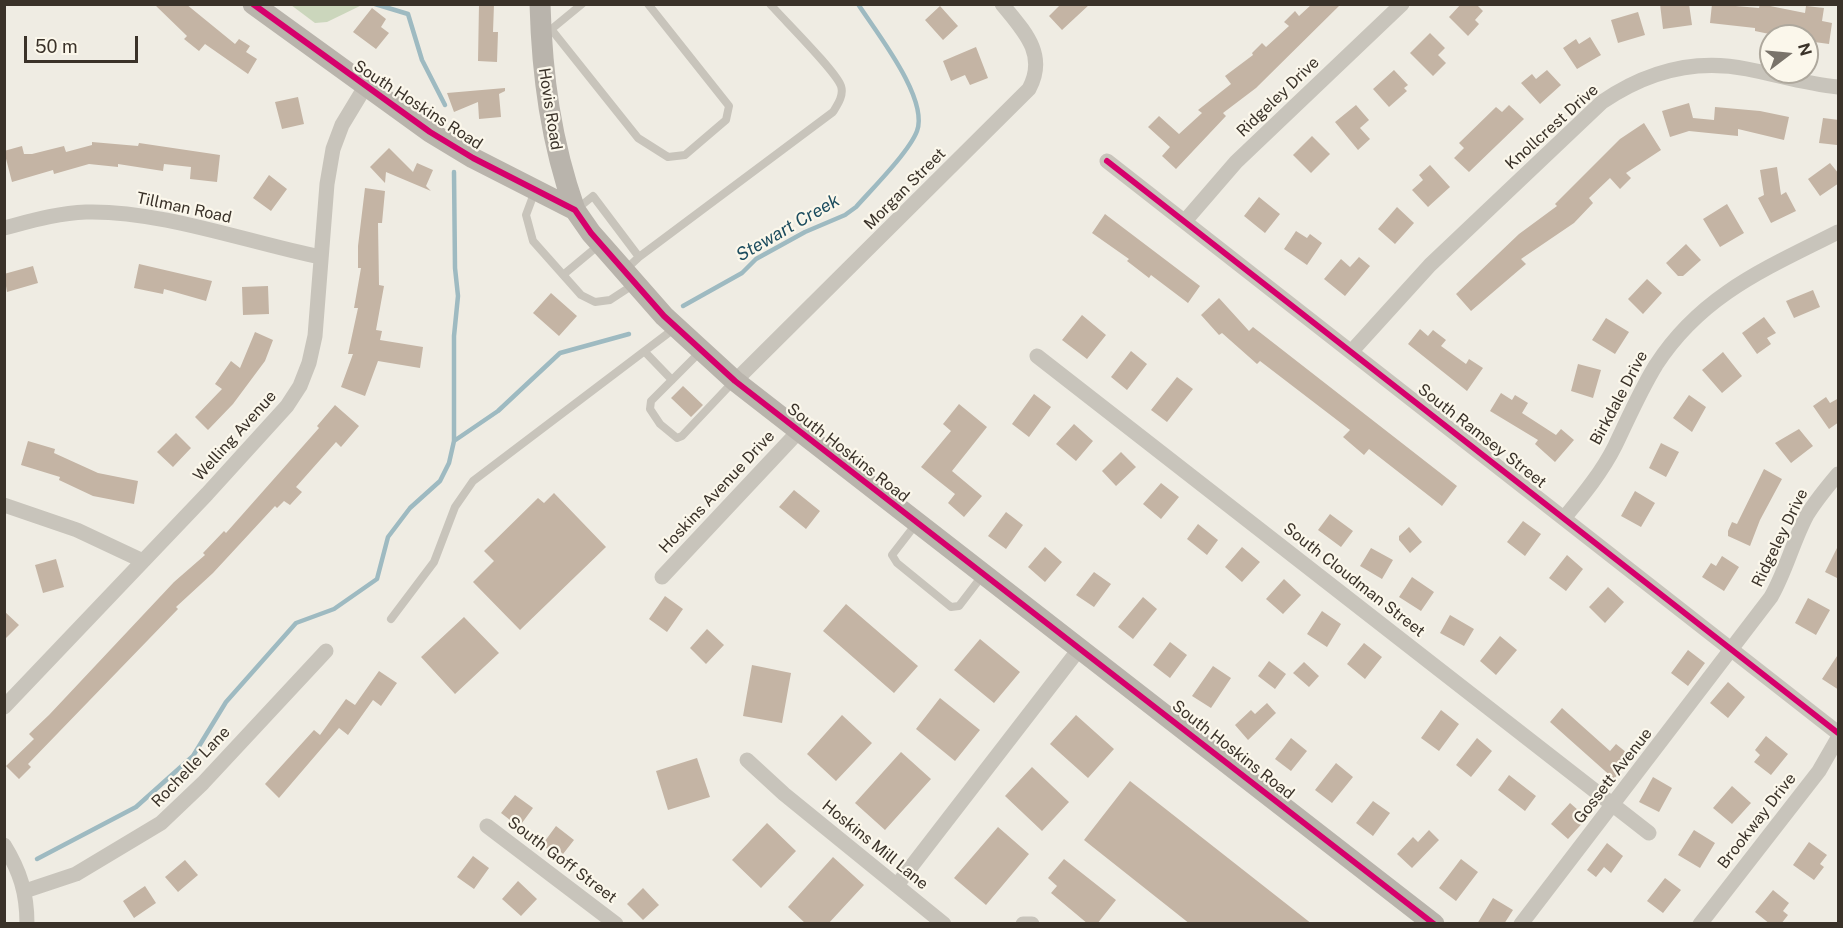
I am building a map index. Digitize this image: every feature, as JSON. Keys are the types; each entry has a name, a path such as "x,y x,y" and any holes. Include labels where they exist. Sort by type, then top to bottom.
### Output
{"street":[{"name":"South Hoskins Road","path":"253,4 430,132 575,210 600,244 630,278 677,327 735,381 1434,924"},
{"name":"Hovis Road","path":"540,4 546,33 543,76 554,140 575,210"},
{"name":"Ridgeley Drive","path":"1185,221 1236,162 1402,4"},
{"name":"Morgan Street","path":"735,381 1029,89 1036,69 1034,48 1004,5"},
{"name":"Knollcrest Drive","path":"1351,352 1430,265 1602,102 1625,86 1649,75 1671,69 1719,65 1839,87"},
{"name":"Welling Avenue","path":"4,707 287,406 300,386 309,363 315,336 327,184 333,149 342,125 365,87"},
{"name":"South Ramsey Street","path":"1107,161 1839,733"},
{"name":"Tillman Road","path":"4,228 52,216 84,212 115,213 149,217 320,257"},
{"name":"Birkdale Drive","path":"1565,517 1600,470 1656,365 1688,324 1729,290 1765,267 1839,232"},
{"name":"South Cloudman Street","path":"1037,356 1649,833"},
{"name":"Hoskins Avenue Drive","path":"662,577 798,432"},
{"name":"Ridgeley Drive","path":"1734,650 1771,597 1786,570 1807,516 1839,474"},
{"path":"4,505 77,530 143,561"},
{"path":"897,885 1080,648"},
{"name":"Gossett Avenue","path":"1521,924 1734,650"},
{"name":"Rochelle Lane","path":"25,891 76,874 161,823 203,783 326,651"},
{"name":"Brookway Drive","path":"1700,924 1819,771 1839,738"},
{"name":"Hoskins Mill Lane","path":"747,759 784,794 944,924"},
{"name":"South Goff Street","path":"487,826 616,924"},
{"path":"4,845 18,869 25,891 27,924"},
{"path":"1023,924 1032,924"}],"lane":[{"path":"582,4 546,33 638,138 668,157 685,155 726,120 729,106 648,4"},
{"path":"536,190 526,215 533,241 581,295 595,302 610,300 630,278 639,256 833,112 841,98 841,86 832,73 770,4"},
{"path":"575,210 593,196 639,256"},
{"path":"563,275 600,244"},
{"path":"391,619 434,562 455,507 474,481 555,417 677,327"},
{"path":"702,350 651,400 650,409 660,424 677,438 682,436 735,381"},
{"path":"645,352 672,380"},
{"path":"917,523 892,555 897,563 951,607 959,606 984,574"}],"green space":[{"path":"291,5 362,5 327,22 315,23"}],"building":[{"path":"154,4 186,4 235,44 239,39 250,46 246,52 257,59 248,74 205,44 199,51 184,39 187,36"},
{"path":"479,4 494,4 493,32 498,32 497,62 478,61"},
{"path":"1061,4 1090,4 1062,30 1049,16"},
{"path":"1312,4 1341,4 1256,88 1223,113 1226,116 1176,169 1162,156 1170,147 1148,127 1159,116 1179,134 1202,113 1198,110 1231,84 1225,76 1253,55 1252,53 1262,43 1266,47 1289,26 1284,22 1295,11 1299,16"},
{"path":"1461,4 1476,4 1483,11 1475,20 1479,24 1468,36 1449,17"},
{"path":"1660,4 1689,4 1692,25 1663,29"},
{"path":"1712,4 1759,8 1760,4 1805,13 1806,6 1824,8 1822,21 1832,23 1829,44 1819,43 1819,24 1759,24 1759,32 1755,31 1755,28 1710,23"},
{"path":"940,6 958,26 943,40 925,20"},
{"path":"372,8 386,19 381,27 389,33 376,49 353,32"},
{"path":"1638,12 1645,35 1618,43 1611,20"},
{"path":"1430,33 1445,48 1438,55 1446,63 1433,76 1410,53"},
{"path":"1590,37 1601,55 1577,69 1563,48 1576,39 1579,44"},
{"path":"976,47 988,78 970,85 965,75 951,81 943,61"},
{"path":"1394,70 1408,85 1404,88 1407,91 1389,107 1373,89"},
{"path":"1547,70 1561,85 1540,104 1521,83 1532,74 1536,79"},
{"path":"505,88 505,91 499,94 501,117 479,119 478,102 454,112 447,93"},
{"path":"298,97 304,124 282,129 275,102"},
{"path":"1689,103 1693,118 1714,120 1715,107 1760,111 1789,117 1784,140 1738,129 1738,136 1689,131 1670,137 1662,111"},
{"path":"1356,105 1369,120 1360,128 1370,139 1358,150 1335,122"},
{"path":"1509,105 1524,119 1469,172 1454,158 1464,148 1459,143 1496,107 1502,112"},
{"path":"1823,118 1839,120 1837,145 1819,143"},
{"path":"1644,123 1661,150 1626,173 1631,178 1620,189 1610,178 1589,198 1593,203 1574,223 1521,259 1526,264 1471,311 1456,294 1519,234 1557,206 1555,204 1620,139"},
{"path":"1312,136 1330,154 1311,173 1293,155"},
{"path":"92,142 138,146 139,143 220,155 217,182 190,179 191,167 164,164 163,171 118,164 118,167 89,164 54,174 53,170 12,182 4,151 22,146 24,154 32,154 64,146 66,152 92,145"},
{"path":"389,148 413,172 417,163 433,170 426,186 431,191 386,172 385,183 370,167"},
{"path":"1830,163 1839,174 1839,183 1820,196 1808,179"},
{"path":"1430,165 1450,187 1428,207 1412,190 1423,180 1419,175"},
{"path":"1777,167 1781,195 1786,192 1796,211 1771,223 1758,198 1764,195 1760,170"},
{"path":"269,175 287,189 271,211 253,198"},
{"path":"365,188 385,191 382,223 378,223 379,285 384,286 376,330 382,331 380,340 423,347 420,368 378,361 365,396 341,387 353,354 348,354 358,308 354,308 361,268 358,268 358,246"},
{"path":"1259,197 1280,214 1265,233 1244,216"},
{"path":"1727,204 1744,233 1720,247 1703,219"},
{"path":"1397,207 1414,223 1395,244 1378,229"},
{"path":"1105,214 1200,286 1188,303 1151,275 1149,278 1127,261 1129,259 1092,233"},
{"path":"1296,231 1307,238 1310,234 1322,243 1307,265 1284,249"},
{"path":"1686,244 1701,260 1683,276 1678,276 1666,263"},
{"path":"1359,257 1370,266 1345,296 1324,279 1341,259 1350,267"},
{"path":"139,264 212,281 206,301 164,289 163,294 134,288"},
{"path":"33,266 38,283 7,292 4,274"},
{"path":"1647,279 1662,293 1643,314 1628,299"},
{"path":"268,286 269,314 243,315 242,287"},
{"path":"1813,290 1820,307 1794,318 1786,301"},
{"path":"551,293 577,316 559,336 533,313"},
{"path":"1219,298 1249,331 1253,327 1457,486 1442,506 1369,449 1364,455 1343,437 1350,430 1260,361 1257,364 1222,333 1219,335 1201,315"},
{"path":"1082,315 1106,335 1087,359 1062,340"},
{"path":"1764,317 1776,333 1767,338 1771,344 1757,354 1742,333"},
{"path":"1606,318 1629,332 1615,354 1592,340"},
{"path":"1420,329 1428,336 1433,330 1446,340 1441,346 1466,364 1469,359 1483,368 1467,391 1408,344"},
{"path":"255,332 273,340 265,361 233,404 208,430 195,417 222,389 215,384 231,361 240,368"},
{"path":"1131,351 1147,364 1127,390 1111,377"},
{"path":"1723,352 1742,376 1722,393 1702,370"},
{"path":"1578,364 1601,370 1593,398 1571,391"},
{"path":"1177,377 1193,389 1167,422 1151,410"},
{"path":"683,386 703,405 691,417 671,398"},
{"path":"1501,393 1512,400 1515,395 1528,403 1522,413 1556,435 1561,429 1574,440 1555,462 1535,444 1538,440 1490,411"},
{"path":"1034,394 1051,407 1029,437 1012,424"},
{"path":"1689,395 1706,407 1692,432 1673,418"},
{"path":"1826,397 1830,403 1839,398 1839,422 1829,429 1813,406"},
{"path":"959,404 987,427 952,471 982,496 964,517 948,503 955,494 921,467 951,431 943,424"},
{"path":"335,405 359,426 341,447 336,442 296,487 302,492 290,505 284,501 277,508 275,506 213,573 176,607 178,609 28,764 31,767 19,779 6,766 34,739 29,734 174,582 205,555 203,553 224,531 226,533 319,428 317,426"},
{"path":"1074,424 1093,441 1076,461 1056,444"},
{"path":"1799,429 1813,446 1791,463 1775,443"},
{"path":"176,433 191,448 173,467 157,452"},
{"path":"28,441 55,449 54,453 98,473 138,481 134,504 93,496 59,480 60,477 21,465"},
{"path":"1661,443 1679,452 1666,477 1649,468"},
{"path":"1121,452 1136,467 1116,486 1102,471"},
{"path":"1764,469 1782,479 1760,520 1750,546 1728,536 1728,531 1732,522 1737,524"},
{"path":"1161,483 1179,497 1161,519 1143,504"},
{"path":"794,490 820,511 806,529 779,507"},
{"path":"1635,491 1655,503 1641,527 1621,516"},
{"path":"554,493 606,547 520,630 473,582 494,561 484,551 538,498 544,503"},
{"path":"1006,512 1023,525 1006,549 988,536"},
{"path":"1330,514 1353,531 1341,547 1318,530"},
{"path":"1523,521 1541,534 1525,556 1507,542"},
{"path":"1198,524 1218,540 1207,555 1187,539"},
{"path":"1409,527 1422,542 1410,553 1399,540 1399,536"},
{"path":"1839,544 1839,579 1825,572"},
{"path":"1045,547 1062,562 1045,582 1028,567"},
{"path":"1242,547 1260,562 1242,582 1225,567"},
{"path":"1371,548 1393,560 1382,579 1360,566"},
{"path":"1567,555 1583,569 1566,591 1549,578"},
{"path":"1722,556 1739,567 1724,591 1702,577 1711,563 1716,566"},
{"path":"56,559 64,587 43,593 35,565"},
{"path":"1094,572 1111,584 1094,607 1076,595"},
{"path":"1412,577 1434,592 1421,611 1399,597"},
{"path":"1284,579 1301,595 1283,614 1266,599"},
{"path":"1608,587 1624,602 1605,623 1589,607"},
{"path":"665,596 683,609 667,632 649,619"},
{"path":"1143,597 1157,609 1133,639 1118,627"},
{"path":"1808,598 1830,610 1816,635 1795,623"},
{"path":"846,604 918,666 894,693 823,631"},
{"path":"4,611 19,625 4,640"},
{"path":"1322,611 1341,624 1327,647 1307,634"},
{"path":"1450,615 1474,629 1464,646 1440,633"},
{"path":"464,617 499,653 455,694 421,657"},
{"path":"707,629 724,645 706,664 690,648"},
{"path":"1500,636 1517,650 1496,675 1480,661"},
{"path":"980,639 1020,672 994,703 954,670"},
{"path":"1170,642 1187,655 1170,678 1153,665"},
{"path":"1364,643 1382,657 1365,679 1347,664"},
{"path":"1688,650 1705,663 1688,686 1671,673"},
{"path":"1839,653 1839,690 1822,679"},
{"path":"1269,661 1286,674 1275,689 1258,676"},
{"path":"1304,662 1319,676 1309,687 1293,673"},
{"path":"752,665 791,673 782,723 743,716"},
{"path":"1213,666 1231,678 1211,708 1192,696"},
{"path":"379,671 397,683 381,706 373,700 348,735 339,728 279,798 265,784 314,730 320,735 346,699 355,705"},
{"path":"1728,682 1745,697 1728,718 1710,703"},
{"path":"940,698 980,730 955,761 916,729"},
{"path":"1267,703 1276,713 1248,740 1235,725 1251,710 1255,714"},
{"path":"1562,708 1610,751 1616,744 1632,757 1614,779 1550,722"},
{"path":"1441,710 1459,724 1439,751 1421,738"},
{"path":"842,715 872,743 836,781 807,754"},
{"path":"1076,715 1114,749 1088,778 1050,744"},
{"path":"1766,736 1788,754 1771,775 1754,762 1760,755 1755,750"},
{"path":"1291,738 1307,751 1291,771 1275,759"},
{"path":"1477,738 1492,751 1471,777 1456,765"},
{"path":"901,752 931,779 885,830 855,803"},
{"path":"697,758 710,797 668,810 656,771"},
{"path":"1336,763 1353,777 1332,803 1315,790"},
{"path":"1032,767 1069,802 1042,831 1005,796"},
{"path":"1509,775 1536,796 1525,811 1498,790"},
{"path":"1653,777 1672,788 1659,812 1639,802"},
{"path":"1130,781 1312,924 1190,924 1084,840"},
{"path":"1732,786 1751,803 1732,824 1713,808"},
{"path":"515,795 533,808 519,827 501,813"},
{"path":"1373,801 1390,813 1373,836 1356,823"},
{"path":"1570,803 1587,818 1568,839 1551,824"},
{"path":"767,823 796,851 761,888 732,860"},
{"path":"556,826 574,840 563,854 557,848 553,853 542,845"},
{"path":"998,827 1029,854 986,905 954,878"},
{"path":"1429,830 1439,840 1412,868 1397,854 1413,837 1418,842"},
{"path":"1694,830 1715,843 1700,868 1678,855"},
{"path":"1809,842 1827,855 1820,864 1824,867 1814,880 1793,865"},
{"path":"1607,843 1623,856 1611,873 1604,867 1596,877 1587,870"},
{"path":"473,856 489,868 474,889 457,877"},
{"path":"833,857 864,885 828,924 806,924 788,907"},
{"path":"1064,859 1116,900 1097,924 1088,924 1051,893 1057,886 1048,878"},
{"path":"1461,859 1478,872 1456,901 1439,888"},
{"path":"185,860 198,875 178,892 165,877"},
{"path":"1665,878 1681,890 1663,913 1647,901"},
{"path":"518,881 537,899 521,916 502,899"},
{"path":"145,886 156,903 134,918 123,901"},
{"path":"643,888 659,905 643,920 627,904"},
{"path":"1773,890 1789,903 1783,911 1788,915 1781,924 1770,924 1755,912"},
{"path":"1493,898 1513,910 1504,924 1477,924"}],"waterway":[{"path":"375,4 408,14 422,60 445,105"},
{"name":"Stewart Creek","path":"683,306 742,273 756,259 805,232 845,215 856,207 880,181 913,140 919,117 915,101 899,66 858,4"},
{"name":"Stewart Creek","path":"37,859 136,807 193,756 226,702 296,623 334,609 377,579 388,537 410,508 440,481 449,463 454,441 454,336 458,296 455,268 454,172"},
{"name":"Stewart Creek","path":"454,441 498,411 560,353 629,334"}],"cycle path":[{"path":"253,4 430,132 473,158 575,210 591,233 664,316 735,381 1434,924"},
{"path":"1107,161 1838,733"}]}
